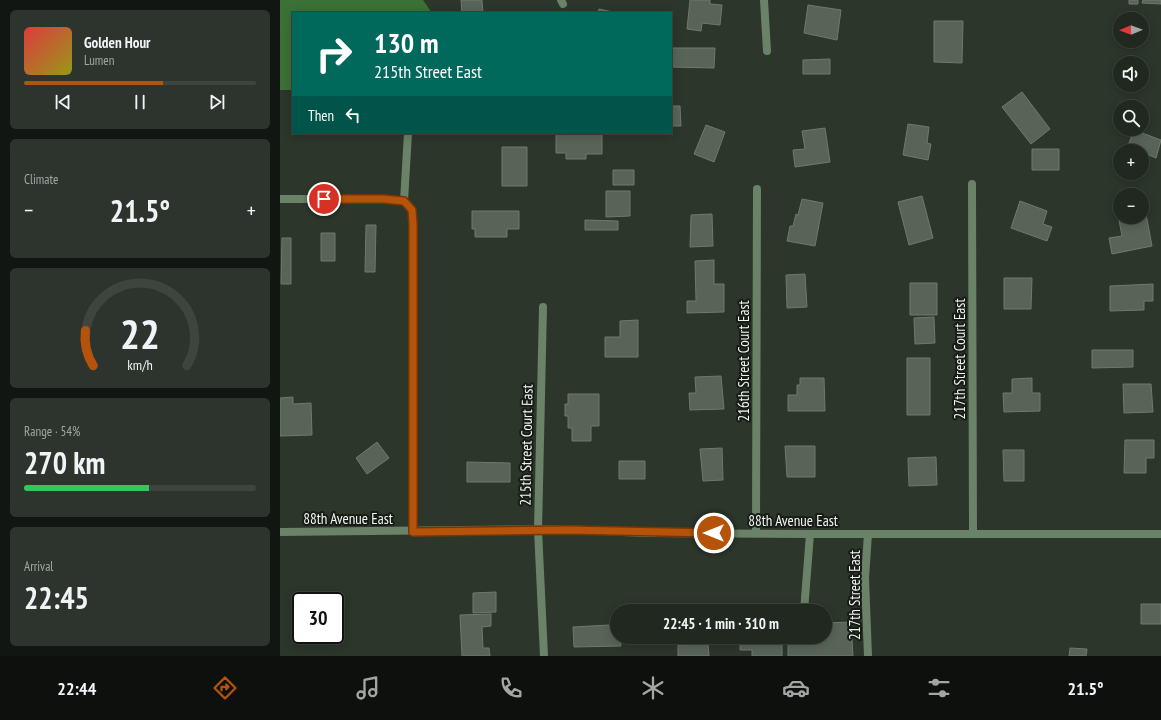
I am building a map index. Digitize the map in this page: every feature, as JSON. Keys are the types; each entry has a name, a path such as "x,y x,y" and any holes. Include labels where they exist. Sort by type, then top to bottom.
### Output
{"street":[{"path":"764,0 767,51"},
{"path":"404,201 408,134"},
{"name":"217th Street Court East","path":"972,184 973,534"},
{"name":"216th Street Court East","path":"756,534 757,189"},
{"path":"280,199 383,199 404,201 412,210 413,532"},
{"name":"215th Street Court East","path":"543,307 538,530 544,656"},
{"name":"88th Avenue East","path":"280,532 538,530 756,534 1161,534"},
{"path":"805,604 810,534"},
{"name":"217th Street East","path":"868,534 865,578 868,656"}],"green space":[{"path":"280,0 423,0 431,12 292,12 292,90 280,90"}],"building":[{"path":"461,0 482,0 483,12 462,12"},
{"path":"690,0 710,0 710,4 722,5 720,25 702,23 701,31 687,29"},
{"path":"1129,0 1138,0 1138,4 1129,4"},
{"path":"1143,0 1161,0 1161,4 1142,3"},
{"path":"808,5 841,10 837,40 804,33"},
{"path":"599,9 612,12 598,12"},
{"path":"934,21 963,21 962,63 934,62"},
{"path":"672,48 715,48 714,68 672,67"},
{"path":"830,59 830,74 803,74 803,60"},
{"path":"1022,92 1050,129 1031,144 1002,107"},
{"path":"672,106 680,106 681,126 672,126"},
{"path":"908,124 929,127 927,143 931,144 928,160 903,155"},
{"path":"706,125 725,132 714,162 694,154"},
{"path":"825,128 830,162 795,167 793,150 805,149 802,131"},
{"path":"556,134 602,134 602,154 586,154 586,159 566,159 566,153 556,153"},
{"path":"1132,136 1149,136 1161,140 1156,158 1149,155 1149,144 1129,144"},
{"path":"502,147 527,147 527,186 502,186"},
{"path":"1032,149 1059,149 1059,170 1032,170"},
{"path":"613,170 634,170 634,185 613,185"},
{"path":"606,191 630,191 630,216 606,217"},
{"path":"922,196 933,238 909,245 898,202"},
{"path":"802,199 823,203 815,246 787,241 790,226 793,226 796,214 798,215"},
{"path":"1020,201 1047,211 1043,224 1052,227 1047,241 1011,228"},
{"path":"472,211 519,211 519,229 507,229 507,237 475,237 475,229 472,229"},
{"path":"712,214 713,246 690,247 691,215"},
{"path":"585,220 618,221 618,230 585,230"},
{"path":"1120,224 1148,224 1152,246 1112,254 1109,238 1122,236"},
{"path":"366,225 376,225 375,272 365,272"},
{"path":"321,233 335,233 335,261 321,261"},
{"path":"282,238 291,238 291,284 281,284"},
{"path":"714,260 714,284 724,284 724,312 687,313 687,301 696,301 695,261"},
{"path":"805,274 807,307 787,308 786,275"},
{"path":"1004,278 1032,278 1031,309 1004,309"},
{"path":"910,283 937,283 937,315 910,315"},
{"path":"1153,284 1153,301 1144,301 1144,310 1110,311 1110,286"},
{"path":"934,317 935,343 915,344 914,318"},
{"path":"638,320 638,357 605,357 605,337 620,337 620,321"},
{"path":"1092,350 1133,350 1133,367 1092,368"},
{"path":"907,358 930,358 930,415 907,415"},
{"path":"721,376 724,409 690,410 689,393 696,393 695,377"},
{"path":"800,378 824,378 825,411 788,411 788,395 797,395 797,385 800,385"},
{"path":"1032,378 1032,393 1040,393 1040,411 1004,412 1003,393 1012,393 1012,379"},
{"path":"1123,384 1151,384 1153,412 1124,413"},
{"path":"568,394 599,394 599,426 591,426 591,441 572,441 572,428 568,428 568,416 565,416 565,404 568,404"},
{"path":"293,397 293,404 311,403 312,435 280,436 280,398"},
{"path":"1125,440 1154,440 1154,458 1146,458 1146,473 1124,473"},
{"path":"377,442 389,458 367,474 356,458"},
{"path":"785,446 815,446 815,477 787,477"},
{"path":"722,448 723,480 703,481 700,449"},
{"path":"1003,450 1024,450 1024,481 1004,481"},
{"path":"936,457 937,485 909,486 908,458"},
{"path":"619,461 645,461 645,479 619,479"},
{"path":"467,462 510,463 510,482 467,482"},
{"path":"496,592 496,612 473,613 473,593"},
{"path":"1141,604 1161,604 1161,624 1141,624"},
{"path":"491,614 491,626 482,627 483,648 489,648 490,656 462,656 460,615"},
{"path":"851,622 853,656 788,656 788,644 832,644 832,623"},
{"path":"609,625 610,644 621,644 621,646 574,647 573,627"},
{"path":"708,644 709,656 678,656 678,645"},
{"path":"740,644 782,644 782,656 752,656 752,650 740,650"},
{"path":"1070,648 1087,649 1086,656 1069,656"}],"route":[{"path":"324,199 383,199 404,201 412,210 414,438 413,532 566,530 643,533 714,533"}]}
